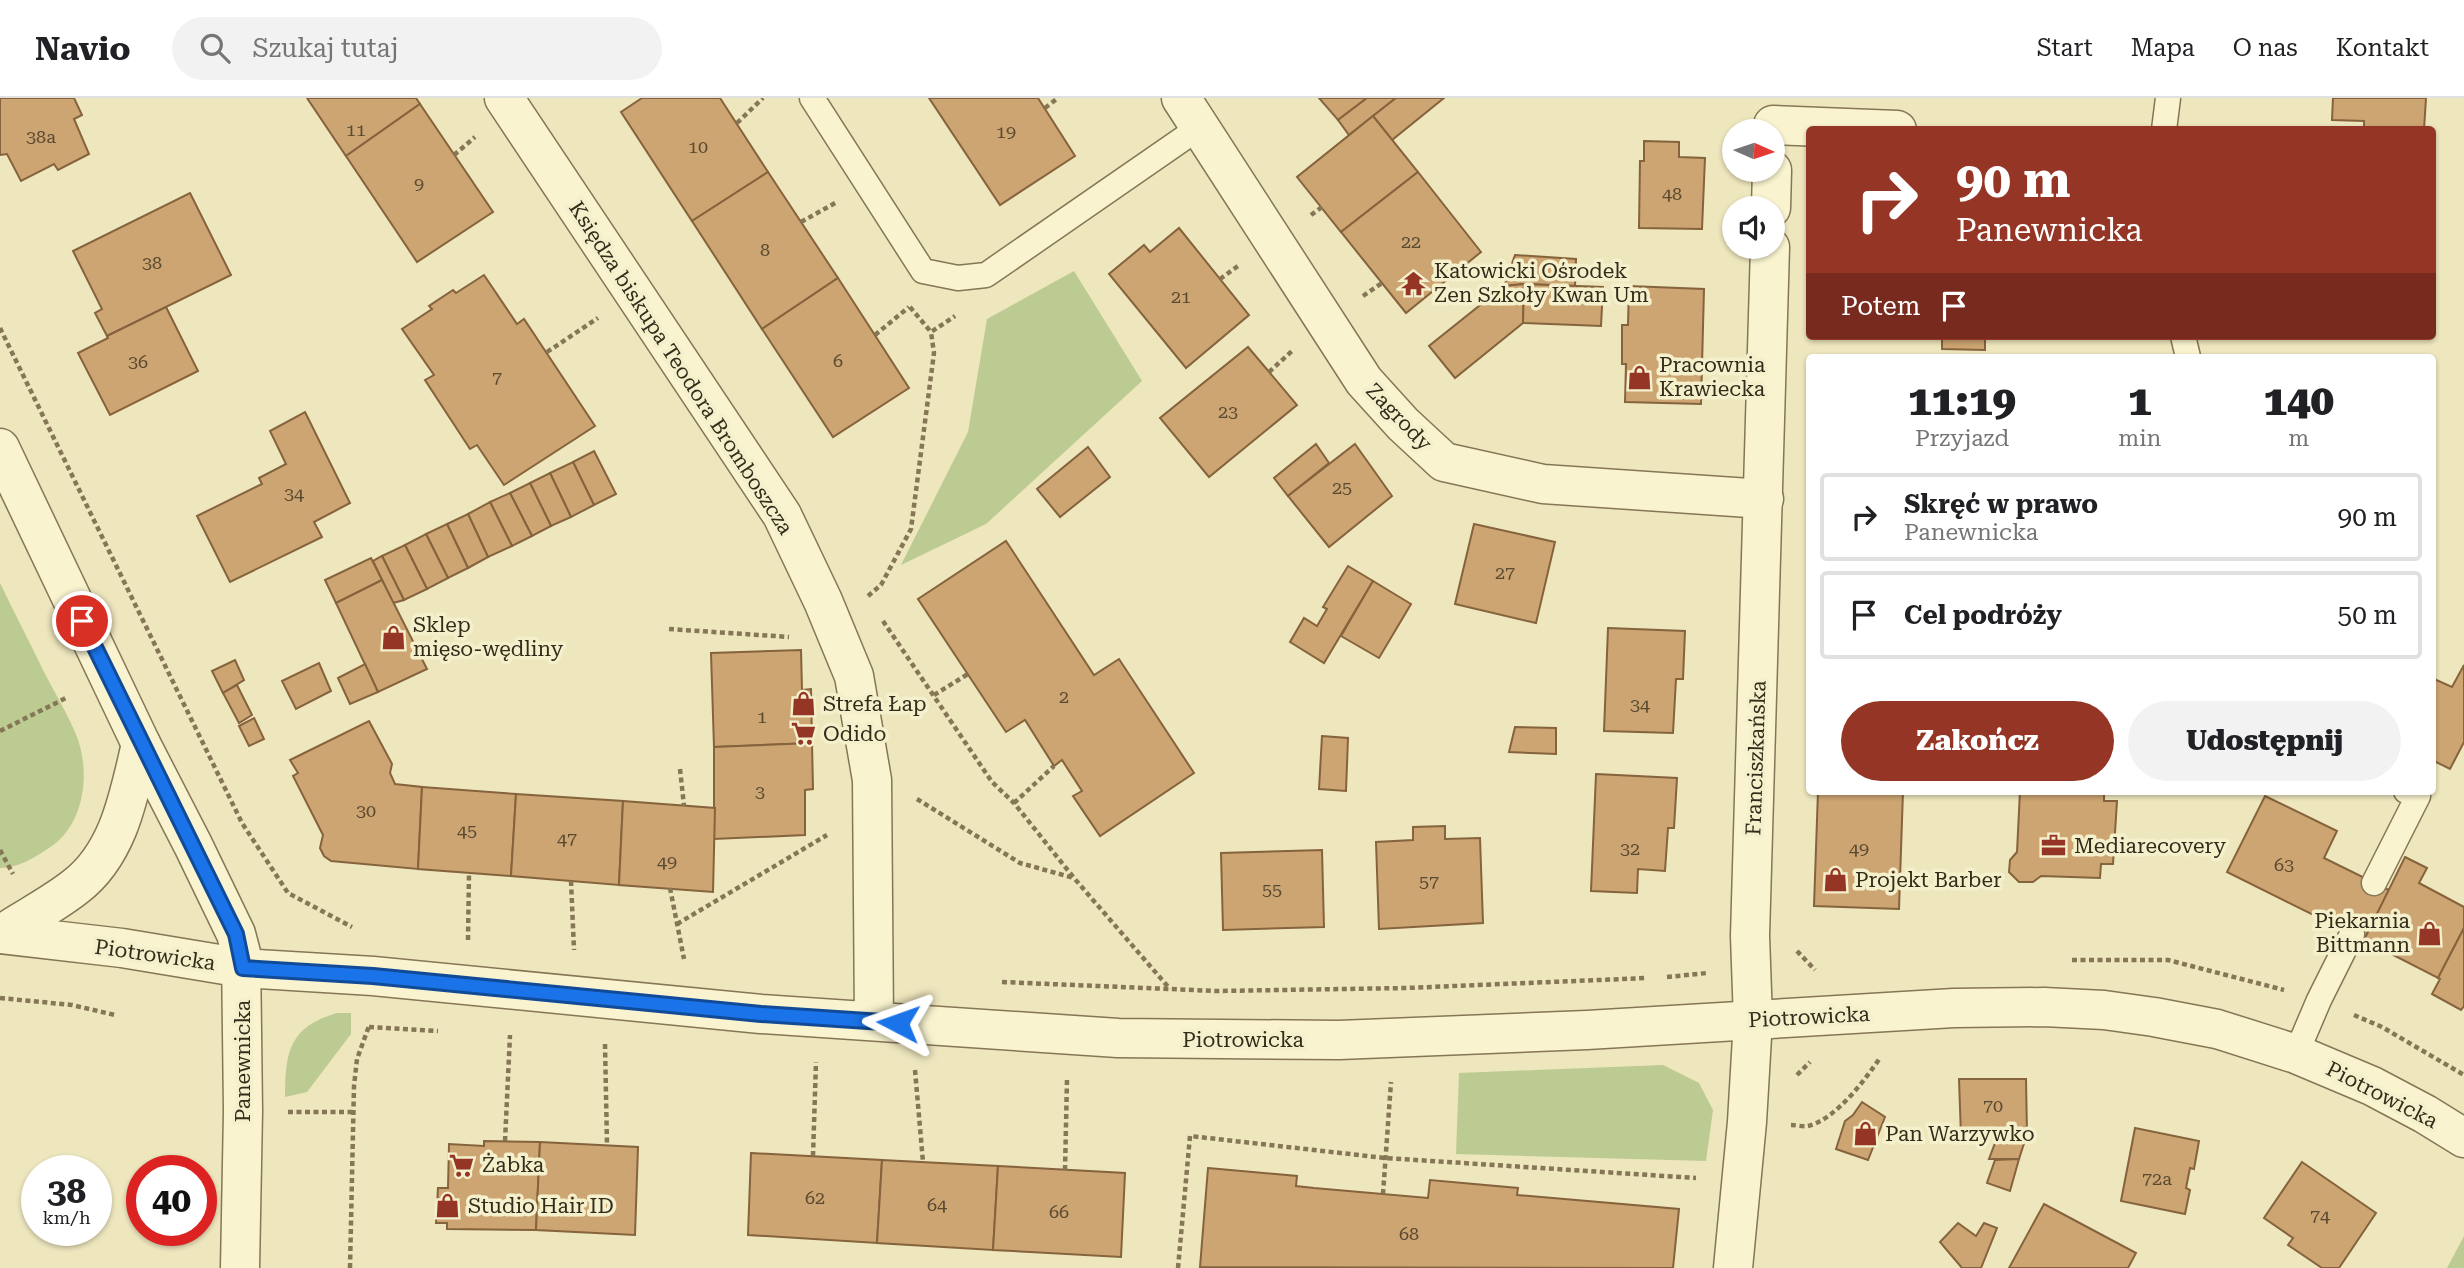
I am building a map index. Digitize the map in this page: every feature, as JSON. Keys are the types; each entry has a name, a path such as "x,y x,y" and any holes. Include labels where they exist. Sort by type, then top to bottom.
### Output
{"street":[{"name":"Księdza biskupa Teodora Bromboszcza","path":"504,98 782,515 836,631 854,676 870,769 874,1021"},
{"name":"Zagrody","path":"1191,112 1364,381 1403,424 1444,462 1543,484 1765,499"},
{"path":"1785,126 1806,127"},
{"name":"Franciszkańska","path":"1733,1268 1747,1122 1753,1020 1751,936 1770,259"},
{"name":"Panewnicka","path":"0,448 141,744 194,845 236,934 243,968 240,1268"},
{"path":"1,934 76,887 105,854 119,824 141,744"},
{"name":"Piotrowicka","path":"1,934 122,948 243,968 373,976 761,1014 1118,1038 1287,1041 1526,1033 1954,1008 2044,1007 2104,1010 2217,1029 2296,1054 2381,1091 2464,1138"}],"lane":[{"path":"812,98 923,271 958,278 986,275 1191,112"},
{"path":"2164,126 2168,98"},
{"path":"2374,883 2418,796 2416,795"},
{"path":"2296,1054 2352,934"}],"path":[{"path":"737,123 764,98"},
{"path":"1045,108 1058,98"},
{"path":"801,222 844,198"},
{"path":"547,352 634,293"},
{"path":"836,631 881,585 911,529 934,353 931,332 904,296"},
{"path":"875,335 910,306"},
{"path":"931,332 965,309"},
{"path":"0,328 242,823 288,893 351,927 364,930"},
{"path":"882,619 992,782 1014,803 1074,878 1170,989"},
{"path":"669,629 793,638"},
{"path":"934,695 968,674"},
{"path":"0,731 71,696"},
{"path":"1014,803 1054,766"},
{"path":"680,769 684,806"},
{"path":"870,769 1020,863 1074,878"},
{"path":"677,924 829,834"},
{"path":"0,850 18,882"},
{"path":"468,873 468,940"},
{"path":"571,881 574,950"},
{"path":"670,888 684,959"},
{"path":"995,982 1217,990 1406,988 1649,978"},
{"path":"0,998 72,1005 115,1015"},
{"path":"350,1268 357,1059 369,1027"},
{"path":"505,1142 510,1035"},
{"path":"605,1040 607,1145"},
{"path":"1788,1125 1808,1126 1837,1110 1865,1080 1886,1049"},
{"path":"813,1156 817,1051"},
{"path":"1792,1082 1799,1071 1815,1058"},
{"path":"915,1069 923,1162"},
{"path":"1065,1170 1067,1074"},
{"path":"1383,1194 1392,1077"},
{"path":"288,1112 354,1112"},
{"path":"1178,1268 1190,1136 1385,1158 1698,1178"}],"green space":[{"path":"1074,271 1142,381 986,524 901,565 968,432 987,319"},
{"path":"0,583 77,737 84,783 77,813 61,838 26,862 0,868"},
{"path":"337,1013 351,1013 351,1034 307,1092 285,1097 286,1067 293,1043 309,1026"},
{"path":"1663,1065 1699,1083 1713,1110 1706,1161 1456,1154 1459,1073"},
{"path":"2464,1236 2464,1268 2447,1268"}],"building":[{"path":"0,98 74,98 82,115 74,119 89,154 58,170 54,164 21,181 7,154 0,155"},
{"path":"307,98 416,98 420,104 346,156"},
{"path":"642,98 720,98 768,172 692,221 621,112"},
{"path":"929,98 1038,98 1075,156 1000,205"},
{"path":"1319,98 1367,98 1338,120"},
{"path":"1367,98 1396,98 1349,135 1338,120"},
{"path":"1396,98 1444,98 1392,140 1373,116"},
{"path":"2333,98 2426,98 2424,126 2364,126 2364,121 2332,120"},
{"path":"420,104 493,212 417,262 346,156"},
{"path":"1373,116 1418,172 1341,232 1297,177"},
{"path":"1644,141 1679,142 1679,157 1705,158 1702,229 1639,228 1640,161 1644,161"},
{"path":"768,172 838,278 762,329 692,221"},
{"path":"1418,172 1481,252 1406,313 1341,232"},
{"path":"190,193 231,275 107,336 95,313 102,309 73,251"},
{"path":"1179,228 1249,315 1186,368 1109,274 1144,245 1150,252"},
{"path":"1515,255 1576,259 1575,286 1504,286"},
{"path":"484,275 517,324 524,319 595,426 504,485 477,445 470,449 425,380 434,375 402,329 432,309 429,306 453,290 456,293"},
{"path":"838,278 909,388 833,437 762,329"},
{"path":"1524,284 1523,323 1455,378 1429,346 1504,286"},
{"path":"1524,284 1603,287 1601,326 1523,323"},
{"path":"1629,286 1704,289 1701,404 1625,402 1626,364 1622,364 1622,325 1628,325"},
{"path":"166,307 198,371 110,415 78,353"},
{"path":"1942,340 1985,340 1985,350 1942,349"},
{"path":"1248,347 1297,405 1209,477 1160,418"},
{"path":"305,412 350,503 314,522 322,537 230,582 197,516 262,484 259,478 286,464 270,431"},
{"path":"1316,444 1329,463 1288,496 1274,478"},
{"path":"1355,444 1392,496 1329,547 1288,496"},
{"path":"1088,447 1110,477 1060,517 1037,489"},
{"path":"594,451 616,494 594,505 573,462"},
{"path":"573,462 594,505 571,517 550,473"},
{"path":"550,473 571,517 551,526 530,483"},
{"path":"530,483 551,526 532,536 510,493"},
{"path":"510,493 532,536 512,546 490,502"},
{"path":"490,502 512,546 488,557 468,514"},
{"path":"468,514 488,557 468,568 447,524"},
{"path":"447,524 468,568 448,578 426,534"},
{"path":"1474,524 1555,542 1536,623 1455,604"},
{"path":"426,534 448,578 427,589 405,545"},
{"path":"1006,541 1094,675 1119,659 1194,773 1100,836 1073,796 1082,791 1062,760 1054,766 1025,720 1006,732 918,599"},
{"path":"405,545 427,589 404,600 382,556"},
{"path":"382,556 404,600 393,603 373,561"},
{"path":"371,558 382,580 336,603 325,580"},
{"path":"1348,566 1373,581 1324,663 1290,642 1304,618 1317,626 1327,609 1323,607"},
{"path":"382,580 427,669 378,692 336,603"},
{"path":"1373,581 1411,604 1379,658 1341,636"},
{"path":"1608,628 1685,631 1683,679 1676,679 1673,733 1604,731"},
{"path":"801,650 802,690 811,689 812,743 714,747 711,653"},
{"path":"235,660 244,680 223,693 212,671"},
{"path":"319,663 331,691 296,709 282,681"},
{"path":"365,664 378,692 350,704 338,678"},
{"path":"2464,665 2464,742 2450,769 2436,762 2436,680 2452,687"},
{"path":"237,685 252,715 239,723 223,693"},
{"path":"254,718 264,739 249,746 239,726"},
{"path":"369,721 392,764 390,773 395,784 422,787 418,869 331,861 324,856 320,848 323,835 293,776 298,773 290,760"},
{"path":"1515,727 1556,728 1556,754 1509,752"},
{"path":"1322,736 1348,738 1346,791 1319,789"},
{"path":"812,743 813,789 805,790 805,835 714,839 714,747"},
{"path":"1596,774 1677,778 1674,828 1668,828 1665,871 1638,869 1637,893 1591,891"},
{"path":"422,787 516,794 511,876 418,869"},
{"path":"516,794 623,801 619,885 511,876"},
{"path":"1818,795 1903,795 1899,909 1814,906"},
{"path":"2020,795 2104,795 2104,801 2117,801 2113,864 2101,864 2100,878 2041,876 2033,882 2019,882 2009,872 2010,860 2017,852"},
{"path":"2265,796 2337,831 2324,858 2389,890 2364,940 2227,872"},
{"path":"623,801 715,808 713,892 619,885"},
{"path":"1445,826 1445,839 1480,838 1483,923 1379,929 1376,842 1413,840 1413,827"},
{"path":"1322,850 1324,927 1223,930 1221,853"},
{"path":"2405,857 2427,868 2419,883 2464,907 2464,928 2438,978 2364,940"},
{"path":"2464,928 2464,1006 2461,1010 2432,994"},
{"path":"1959,1079 2026,1079 2027,1134 2019,1159 1989,1159 1998,1135 1961,1136"},
{"path":"1862,1102 1885,1117 1868,1160 1836,1149 1845,1121"},
{"path":"2135,1128 2199,1141 2194,1169 2190,1168 2186,1188 2190,1190 2185,1214 2121,1201"},
{"path":"484,1141 540,1142 536,1230 447,1229 447,1223 436,1223 438,1188 448,1188 449,1144 484,1146"},
{"path":"540,1142 638,1147 635,1235 536,1230"},
{"path":"751,1153 882,1160 877,1243 748,1235"},
{"path":"2019,1159 2010,1191 1987,1183 1995,1160"},
{"path":"882,1160 998,1166 993,1250 877,1243"},
{"path":"2302,1162 2376,1213 2339,1268 2322,1268 2288,1245 2293,1238 2264,1218"},
{"path":"998,1166 1125,1173 1121,1257 993,1250"},
{"path":"1208,1168 1297,1176 1296,1186 1428,1198 1430,1180 1518,1188 1517,1195 1679,1209 1673,1268 1200,1267"},
{"path":"2044,1204 2136,1253 2128,1268 2009,1268"},
{"path":"1958,1223 1976,1236 1984,1223 1997,1228 1981,1268 1962,1268 1940,1242"}],"place":[{"name":"Katowicki Ośrodek Zen Szkoły Kwan Um","path":"1414,283"},
{"name":"Pracownia Krawiecka","path":"1639,377"},
{"name":"Sklep mięso-wędliny","path":"393,637"},
{"name":"Strefa Łap","path":"803,704"},
{"name":"Odido","path":"803,734"},
{"name":"Mediarecovery","path":"2054,846"},
{"name":"Projekt Barber","path":"1835,880"},
{"name":"Piekarnia Bittmann","path":"2430,933"},
{"name":"Pan Warzywko","path":"1865,1134"},
{"name":"Żabka","path":"462,1165"},
{"name":"Studio Hair ID","path":"448,1206"}],"route":[{"path":"82,621 236,934 243,968 373,976 761,1014 898,1023"}]}
